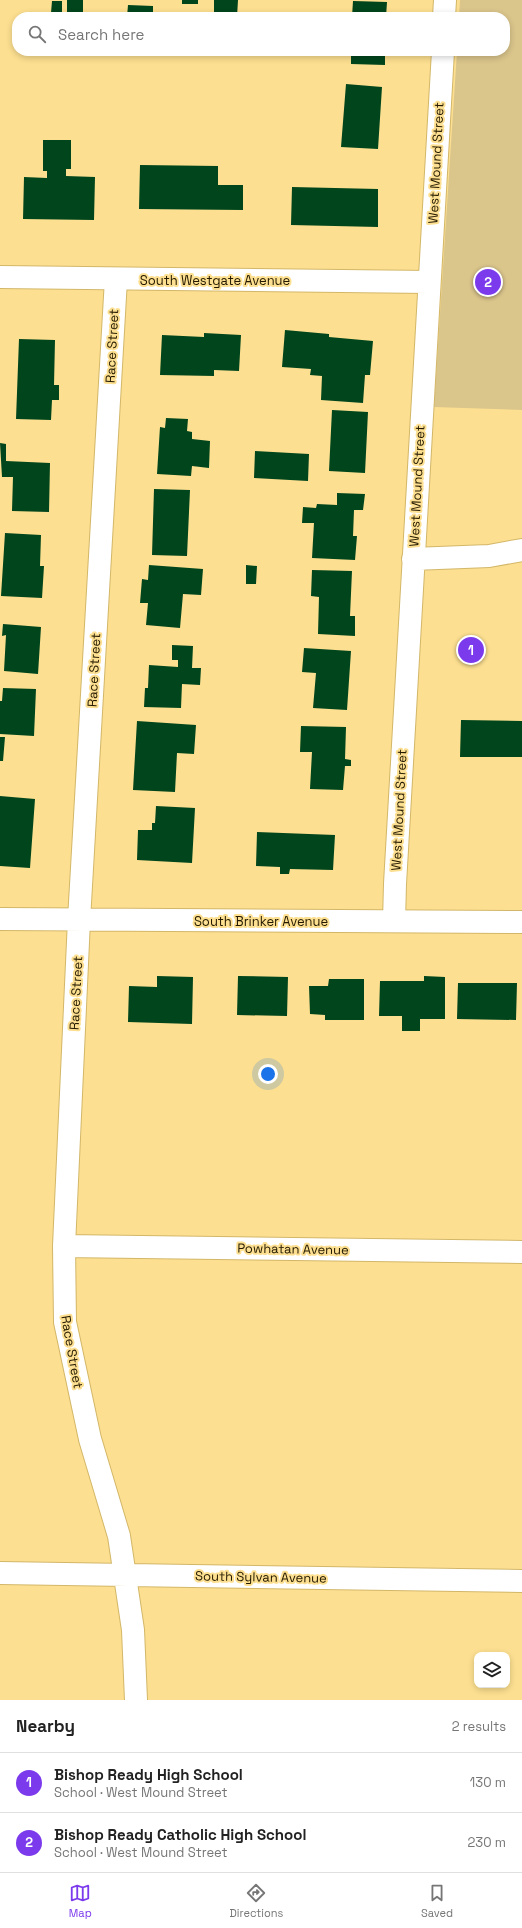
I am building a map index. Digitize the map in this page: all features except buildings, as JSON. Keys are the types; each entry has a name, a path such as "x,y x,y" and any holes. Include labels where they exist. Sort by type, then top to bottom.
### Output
{"street":[{"path":"445,12 446,0"},
{"name":"West Mound Street","path":"394,921 442,56"},
{"name":"South Westgate Avenue","path":"0,277 116,280 429,282"},
{"name":"Race Street","path":"116,280 79,920 64,1246 65,1322 90,1439 119,1536 133,1630 136,1700"},
{"path":"413,559 489,556 522,550"},
{"name":"South Brinker Avenue","path":"0,919 522,922"},
{"name":"Powhatan Avenue","path":"64,1246 522,1252"},
{"name":"South Sylvan Avenue","path":"0,1573 522,1581"}],"shaded area":[{"path":"460,0 522,0 522,410 434,407 457,56 510,56 510,12 459,12"}],"place":[{"name":"Bishop Ready Catholic High School","path":"488,282"},
{"name":"Bishop Ready High School","path":"471,650"}]}
